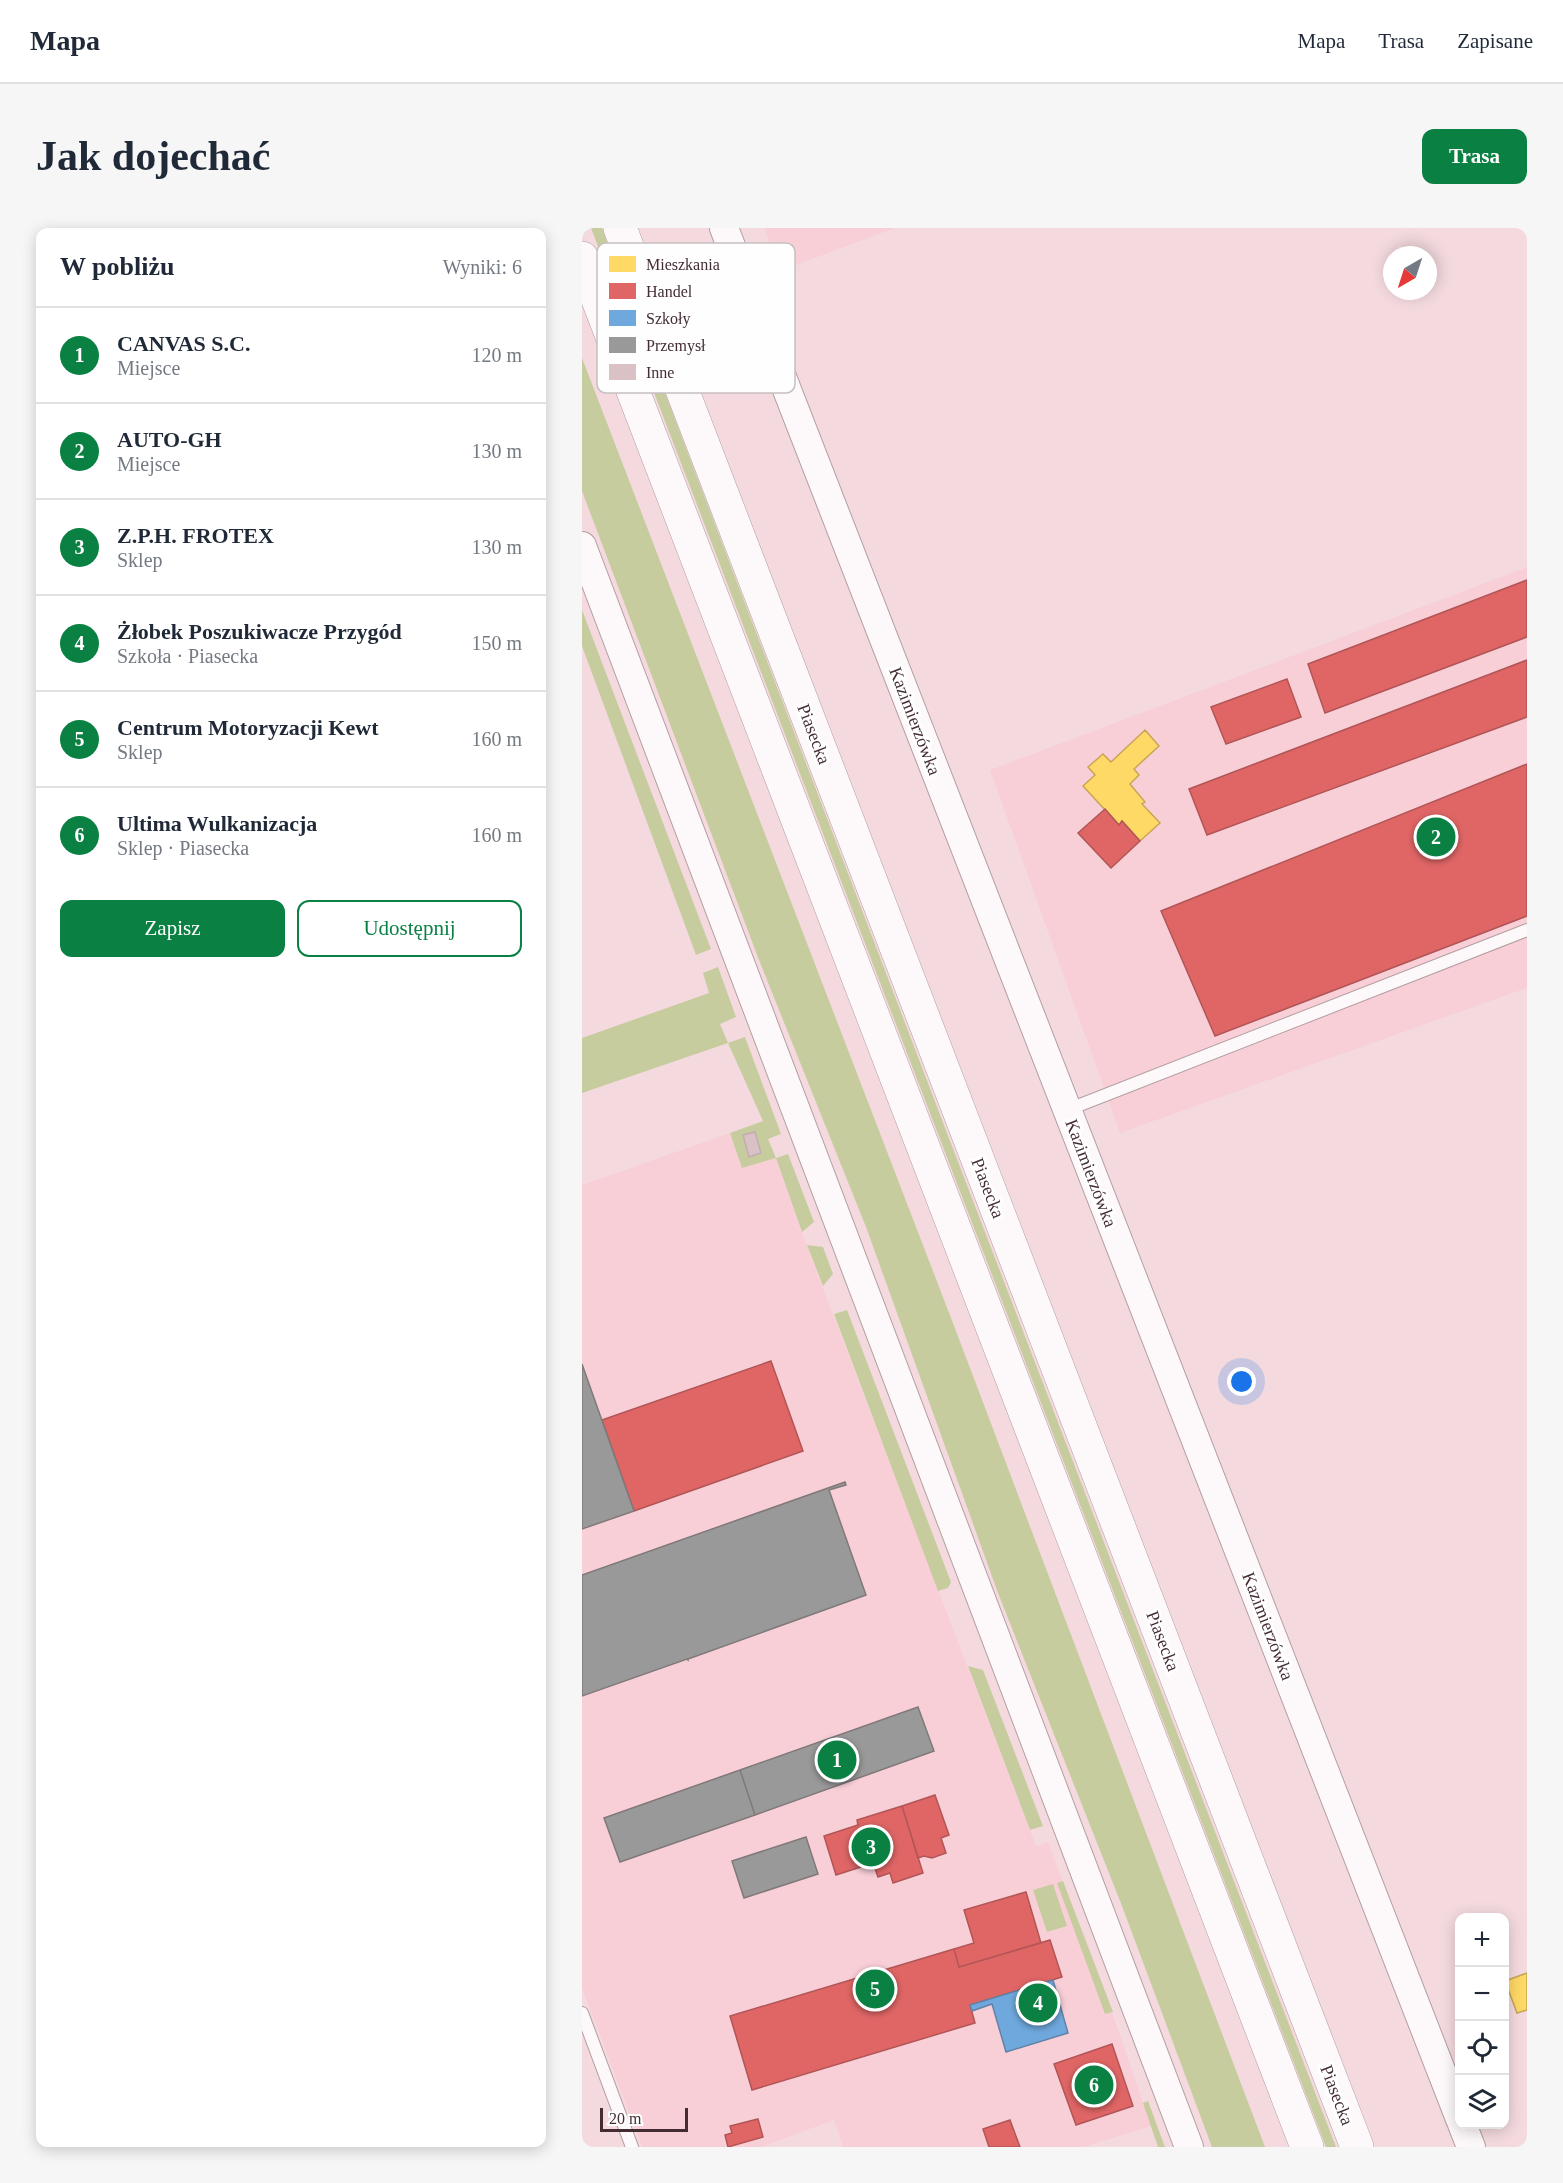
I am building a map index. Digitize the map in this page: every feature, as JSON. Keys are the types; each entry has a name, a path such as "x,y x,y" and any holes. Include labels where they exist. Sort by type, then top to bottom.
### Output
{"highway":[{"name":"Piasecka","path":"620,228 626,243"},
{"path":"582,258 597,297"},
{"path":"634,393 1307,2147"},
{"name":"Piasecka","path":"683,393 1357,2147"}],"street":[{"name":"Kazimierzówka","path":"724,228 730,243"},
{"name":"Kazimierzówka","path":"788,393 1455,2106"},
{"path":"582,546 1189,2147"},
{"path":"1464,2129 1471,2147"}],"lane":[{"path":"1067,1110 1527,930"},
{"path":"582,2013 632,2147"}],"shaded area":[{"path":"764,228 895,228 795,265 795,243 770,243"},
{"path":"1527,567 1527,988 1120,1133 990,770"},
{"path":"730,1133 742,1167 776,1158 803,1236 1036,1846 1048,1842 1119,2032 1151,2126 1084,2147 843,2147 834,2120 761,2147 642,2147 582,1988 582,1185"}],"green space":[{"path":"591,228 602,228 608,243 597,244"},
{"path":"582,358 956,1331 1265,2147 1212,2147 1122,1906 998,1593 866,1227 759,960 582,491"},
{"path":"654,393 665,393 1336,2147 1326,2147"},
{"path":"582,610 711,949 696,955 582,646"},
{"path":"718,967 736,1017 720,1024 728,1043 582,1093 582,1038 709,993 703,973"},
{"path":"745,1037 781,1134 768,1139 776,1158 742,1168 730,1133 763,1121 728,1043"},
{"path":"788,1154 814,1222 802,1232 776,1158"},
{"path":"807,1245 823,1247 833,1274 823,1286"},
{"path":"847,1310 951,1582 948,1588 938,1591 834,1314"},
{"path":"968,1666 983,1670 1043,1826 1030,1830"},
{"path":"1063,1881 1113,2012 1105,2014 1057,1883"},
{"path":"1053,1884 1067,1926 1047,1932 1033,1890"},
{"path":"1148,2101 1165,2147 1158,2147 1143,2103"}],"building: Mieszkania":[{"path":"1145,730 1159,746 1134,769 1139,775 1130,784 1145,802 1142,804 1160,823 1140,841 1122,821 1119,825 1083,786 1095,775 1088,767 1103,754 1111,762"},
{"path":"1527,1973 1527,2010 1517,2013 1509,1992 1509,1980"}],"building: Handel":[{"path":"1527,580 1527,637 1325,713 1308,664"},
{"path":"1527,660 1527,717 1207,835 1189,789"},
{"path":"1287,679 1301,717 1226,744 1211,707"},
{"path":"1527,764 1527,916 1215,1036 1161,911"},
{"path":"1105,809 1119,825 1122,821 1140,841 1111,868 1078,833"},
{"path":"771,1361 803,1451 634,1511 602,1420"},
{"path":"935,1795 949,1835 941,1838 946,1853 932,1858 924,1856 918,1858 902,1806"},
{"path":"902,1806 923,1873 893,1883 890,1873 878,1877 873,1863 836,1875 824,1836 858,1825 857,1820"},
{"path":"1026,1892 1041,1943 959,1967 954,1949 974,1943 964,1910"},
{"path":"1050,1940 1062,1977 970,2005 975,2023 752,2090 730,2016 954,1949 959,1967"},
{"path":"1112,2044 1133,2106 1076,2125 1054,2064"},
{"path":"758,2119 763,2137 728,2147 725,2135 732,2133 730,2126"},
{"path":"1010,2120 1020,2147 989,2147 983,2129"}],"building: Szkoły":[{"path":"1053,1980 1068,2033 1006,2052 992,2004 972,2011 970,2005"}],"building: Przemysł":[{"path":"582,1364 634,1511 582,1529"},
{"path":"845,1482 846,1485 829,1490 866,1595 582,1696 582,1575"},
{"path":"918,1707 934,1751 755,1815 740,1770"},
{"path":"740,1770 755,1815 620,1862 604,1818"},
{"path":"806,1837 818,1874 744,1898 732,1861"}],"building: Inne":[{"path":"755,1132 761,1153 749,1157 743,1135"}],"place":[{"name":"AUTO-GH","path":"1436,837"},
{"name":"CANVAS S.C.","path":"837,1760"},
{"name":"Z.P.H. FROTEX","path":"871,1847"},
{"name":"Centrum Motoryzacji Kewt","path":"875,1989"},
{"name":"Żłobek Poszukiwacze Przygód","path":"1038,2003"},
{"name":"Ultima Wulkanizacja","path":"1094,2085"}]}
